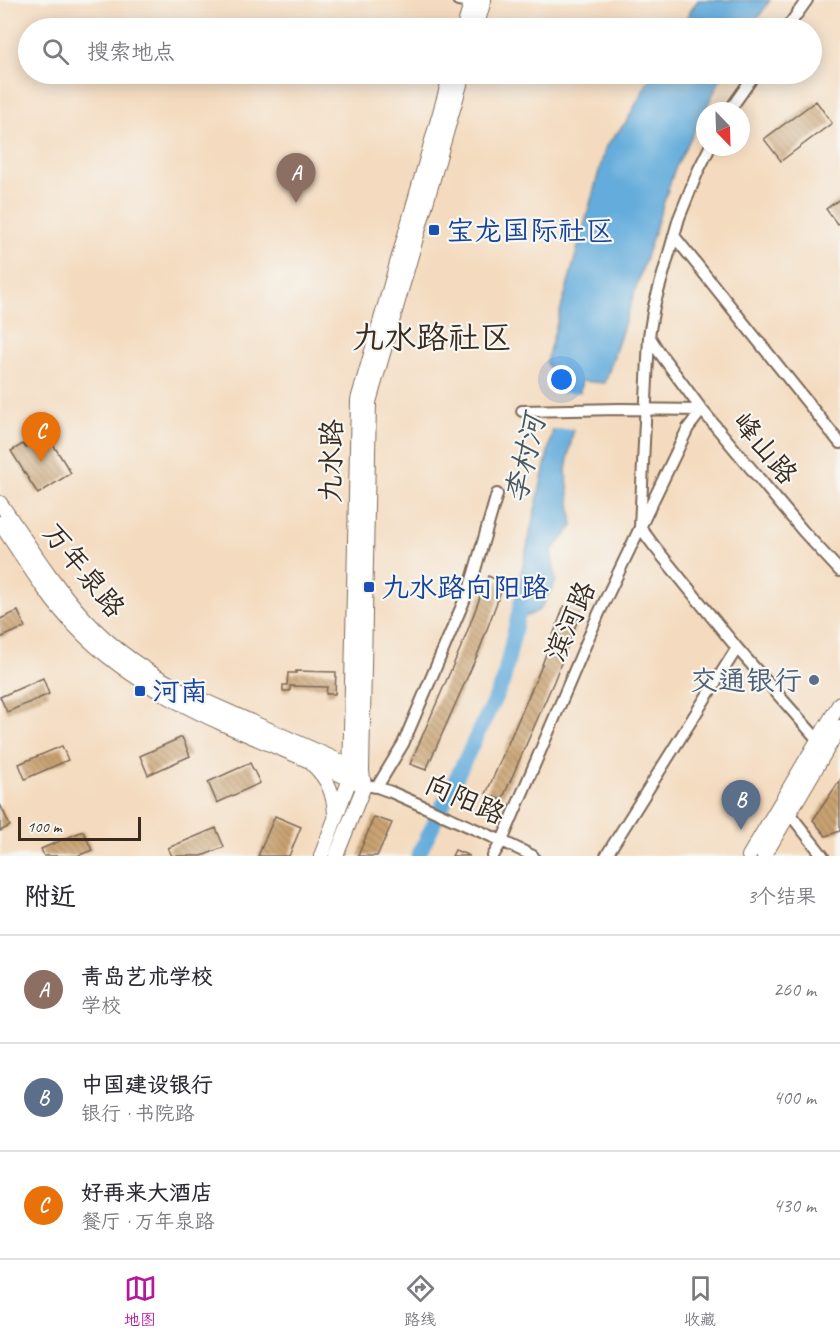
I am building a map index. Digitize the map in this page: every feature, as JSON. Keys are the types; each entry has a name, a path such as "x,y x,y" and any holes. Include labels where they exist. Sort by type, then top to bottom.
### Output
{"main road":[{"path":"467,18 471,1"},
{"path":"471,1 474,18"},
{"name":"九水路","path":"354,772 358,400 448,84"},
{"name":"九水路","path":"321,856 354,772 369,402 460,84"},
{"name":"万年泉路","path":"0,503 64,595 94,628 137,664 191,695 354,772 370,786"},
{"name":"万年泉路","path":"0,523 54,601 75,626 130,674 184,706 310,761 354,772"},
{"path":"749,856 840,703"},
{"path":"764,856 840,727"},
{"path":"310,761 322,773 330,788 335,819"},
{"path":"336,856 370,786"}],"street":[{"path":"794,18 807,0"},
{"path":"735,102 748,84"},
{"path":"706,156 679,218 654,306 650,336 640,526 737,648 818,740"},
{"path":"674,236 840,443"},
{"name":"峰山路","path":"650,336 659,352 702,410 803,531 840,571"},
{"path":"522,411 702,410"},
{"name":"滨河路","path":"493,856 496,839 599,613 688,428 702,410"},
{"path":"370,786 403,744 470,586 497,494"},
{"path":"606,856 737,648"},
{"name":"向阳路","path":"370,786 391,792 533,856"},
{"path":"789,813 823,856"}],"water":[{"path":"698,0 770,0 758,18 686,18"},
{"path":"647,84 718,84 709,102 696,102 696,127 674,171 605,383 582,381 566,470 573,526 551,552 556,581 540,610 510,624 563,384 546,363 606,146 627,121"}],"pier":[{"path":"558,393 583,393 577,429 550,429"}],"building":[{"path":"816,101 832,123 781,161 764,139"},
{"path":"840,199 840,222 837,224 826,209"},
{"path":"47,435 71,473 38,494 11,451 23,444 26,448"},
{"path":"488,576 504,583 479,651 426,770 410,764 464,640"},
{"path":"564,606 580,614 554,681 502,800 486,794 540,670"},
{"path":"18,611 25,627 0,638 0,619"},
{"path":"296,671 336,672 335,694 326,694 327,687 290,686 290,691 283,691 283,685 287,685 288,673 296,673"},
{"path":"43,678 49,694 7,712 0,697"},
{"path":"182,737 190,756 148,775 140,756"},
{"path":"62,746 68,760 25,779 19,764"},
{"path":"250,763 260,783 217,803 208,782"},
{"path":"840,780 840,831 826,836 813,820"},
{"path":"0,804 10,826 0,831"},
{"path":"275,816 301,827 289,856 258,856"},
{"path":"374,817 392,823 377,856 358,856"},
{"path":"216,828 224,847 202,856 172,856 168,848"},
{"path":"83,831 92,850 77,856 44,856 41,849"},
{"path":"455,850 470,856 452,856"}],"waterway":[{"name":"李村河","path":"418,856 503,682 521,602"}],"place":[{"name":"青岛艺术学校","path":"296,203"},
{"name":"宝龙国际社区","path":"434,230"},
{"name":"好再来大酒店","path":"41,462"},
{"name":"九水路向阳路","path":"369,587"},
{"name":"交通银行","path":"814,680"},
{"name":"河南","path":"140,691"},
{"name":"中国建设银行","path":"741,830"}],"district":[{"name":"九水路社区","path":"432,337"}]}
